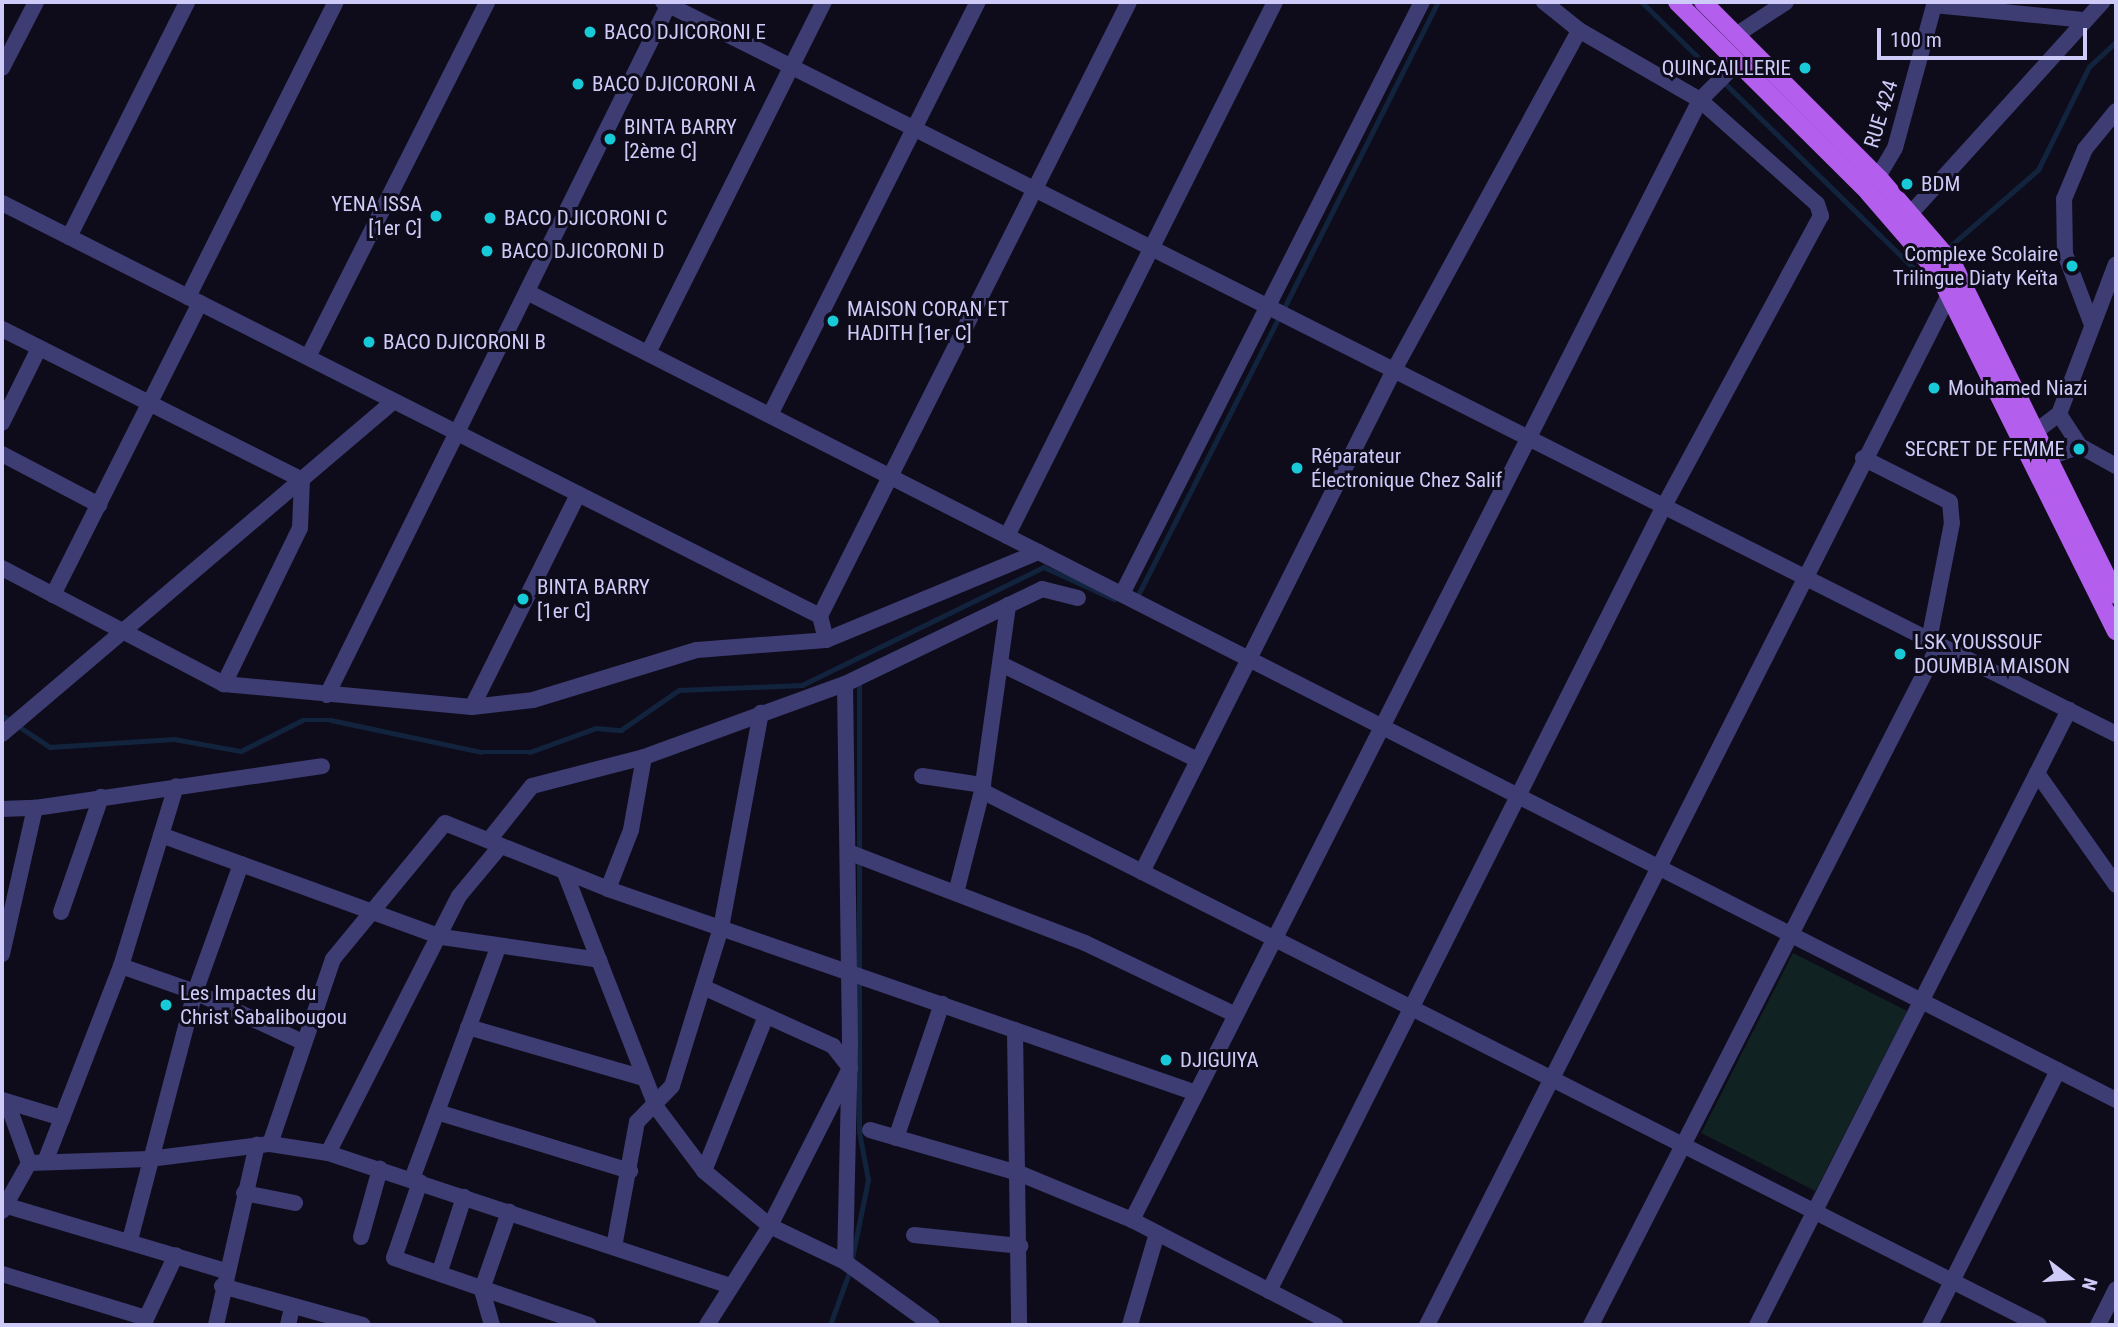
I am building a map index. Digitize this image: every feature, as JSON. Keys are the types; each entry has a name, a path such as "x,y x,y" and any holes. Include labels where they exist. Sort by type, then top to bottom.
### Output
{"main road":[{"path":"1677,2 1738,62 1874,185 1911,213 1930,248"},
{"path":"1703,2 1874,185 1951,272 2039,429 2043,459 2116,631"},
{"path":"1951,272 1947,289 2116,595"}],"street":[{"path":"2,68 36,2"},
{"path":"69,237 187,2"},
{"path":"53,595 149,403 194,300 336,2"},
{"path":"308,358 487,2"},
{"path":"648,353 824,2"},
{"path":"770,415 978,2"},
{"path":"825,640 820,617 1129,2"},
{"path":"1007,536 1275,2"},
{"path":"1122,594 1422,2"},
{"path":"1269,1291 1664,506 1821,216 1817,204 1700,100 1579,30 1544,2"},
{"path":"1736,35 1766,6 1786,2"},
{"path":"1911,213 2102,2"},
{"path":"327,695 667,3 2116,734"},
{"path":"1935,3 2085,20"},
{"name":"RUE 424","path":"1874,185 1935,3"},
{"path":"1142,872 1394,370 1579,30"},
{"path":"1132,1220 1700,100 1738,62"},
{"path":"2092,326 2065,254 2064,199 2085,149 2116,111"},
{"path":"2,203 820,617"},
{"path":"2039,429 2059,414 2116,264"},
{"path":"1427,1325 1947,289"},
{"path":"527,292 2116,1100"},
{"path":"2,329 302,480"},
{"path":"2,423 39,348"},
{"path":"2,734 126,633 394,401"},
{"path":"2059,414 2080,446 2116,466"},
{"path":"2043,459 2080,446"},
{"path":"2,454 99,505"},
{"path":"1591,1325 1791,934 1934,642 1952,523 1950,502 1863,458"},
{"path":"223,684 300,528 302,480"},
{"path":"472,707 578,494"},
{"path":"2,568 223,684 472,707 533,701 697,650 825,640 1038,552"},
{"path":"328,1153 442,937 459,896 532,786 644,757 845,684 1042,589 1078,598"},
{"path":"956,892 982,788 1003,665 1008,605"},
{"path":"1003,665 1198,760"},
{"path":"845,684 848,852 846,971 850,1068 845,1262"},
{"path":"1757,1325 2069,710"},
{"path":"614,1247 636,1122 656,1107 671,1086 721,928 761,713"},
{"path":"608,889 631,830 644,757"},
{"path":"2,809 35,808 322,766"},
{"path":"2037,773 2116,885"},
{"path":"922,776 982,788 1142,872 2039,1325"},
{"path":"176,786 121,966 62,1118 37,1162 3,1208 130,1240 176,1255 223,1279 292,1307 363,1325"},
{"path":"61,912 101,797"},
{"path":"2,954 35,808"},
{"path":"216,1325 223,1279 244,1193 333,959 365,914 445,823 608,889 1196,1093"},
{"path":"161,835 365,914 442,937 497,950 599,960"},
{"path":"848,852 956,892 1182,985 1236,1015"},
{"path":"130,1240 149,1159 195,992 241,864"},
{"path":"565,873 656,1107 704,1171 770,1226 845,1262 932,1325"},
{"path":"497,950 437,1112 394,1258 440,1271 482,1289 589,1325"},
{"path":"121,966 195,992 302,1042"},
{"path":"703,986 833,1046 850,1068"},
{"path":"896,1138 942,1004"},
{"path":"704,1171 766,1016"},
{"path":"468,1027 644,1078"},
{"path":"1015,1030 1021,1174 1019,1325"},
{"path":"707,1325 728,1285 770,1226 850,1068"},
{"path":"1930,1325 2058,1070"},
{"path":"4,1101 62,1118"},
{"path":"4,1101 37,1162"},
{"path":"437,1112 629,1171"},
{"path":"870,1130 1021,1174 1132,1220 1334,1325"},
{"path":"37,1162 149,1159 263,1145 328,1153 728,1285"},
{"path":"361,1237 380,1169"},
{"path":"244,1193 295,1203"},
{"path":"440,1271 464,1196"},
{"path":"492,1325 482,1289 509,1212"},
{"path":"1133,1324 1157,1233"},
{"path":"914,1235 1020,1246"},
{"path":"2,1274 144,1322 176,1255"},
{"path":"2098,1325 2116,1289"},
{"path":"288,1325 292,1307"}],"green space":[{"path":"1793,953 1907,1011 1815,1191 1701,1133"}],"waterway":[{"path":"1283,310 1438,2"},
{"path":"1642,2 1919,273 1927,266"},
{"path":"1947,249 2038,170 2089,67 2116,42"},
{"path":"1137,597 1279,317"},
{"path":"2,715 50,747 174,739 241,751 303,720 331,720 481,752 530,752 596,728 621,730 679,690 802,685 1044,567 1114,599"},
{"path":"859,682 859,852"},
{"path":"859,860 859,971"},
{"path":"852,1258 868,1180 859,1132 859,979"},
{"path":"830,1325 850,1270"}],"place":[{"name":"BACO DJICORONI E","path":"590,32"},
{"name":"QUINCAILLERIE","path":"1805,68"},
{"name":"BACO DJICORONI A","path":"578,84"},
{"name":"BINTA BARRY [2ème C]","path":"610,139"},
{"name":"BDM","path":"1907,184"},
{"name":"YENA ISSA [1er C]","path":"436,216"},
{"name":"BACO DJICORONI C","path":"490,218"},
{"name":"BACO DJICORONI D","path":"487,251"},
{"name":"Complexe Scolaire Trilingue Diaty Keïta","path":"2072,266"},
{"name":"MAISON CORAN ET HADITH [1er C]","path":"833,321"},
{"name":"BACO DJICORONI B","path":"369,342"},
{"name":"Mouhamed Niazi","path":"1934,388"},
{"name":"SECRET DE FEMME","path":"2079,449"},
{"name":"Réparateur Électronique Chez Salif","path":"1297,468"},
{"name":"BINTA BARRY [1er C]","path":"523,599"},
{"name":"LSK YOUSSOUF DOUMBIA MAISON","path":"1900,654"},
{"name":"Les Impactes du Christ Sabalibougou","path":"166,1005"},
{"name":"DJIGUIYA","path":"1166,1060"}]}
